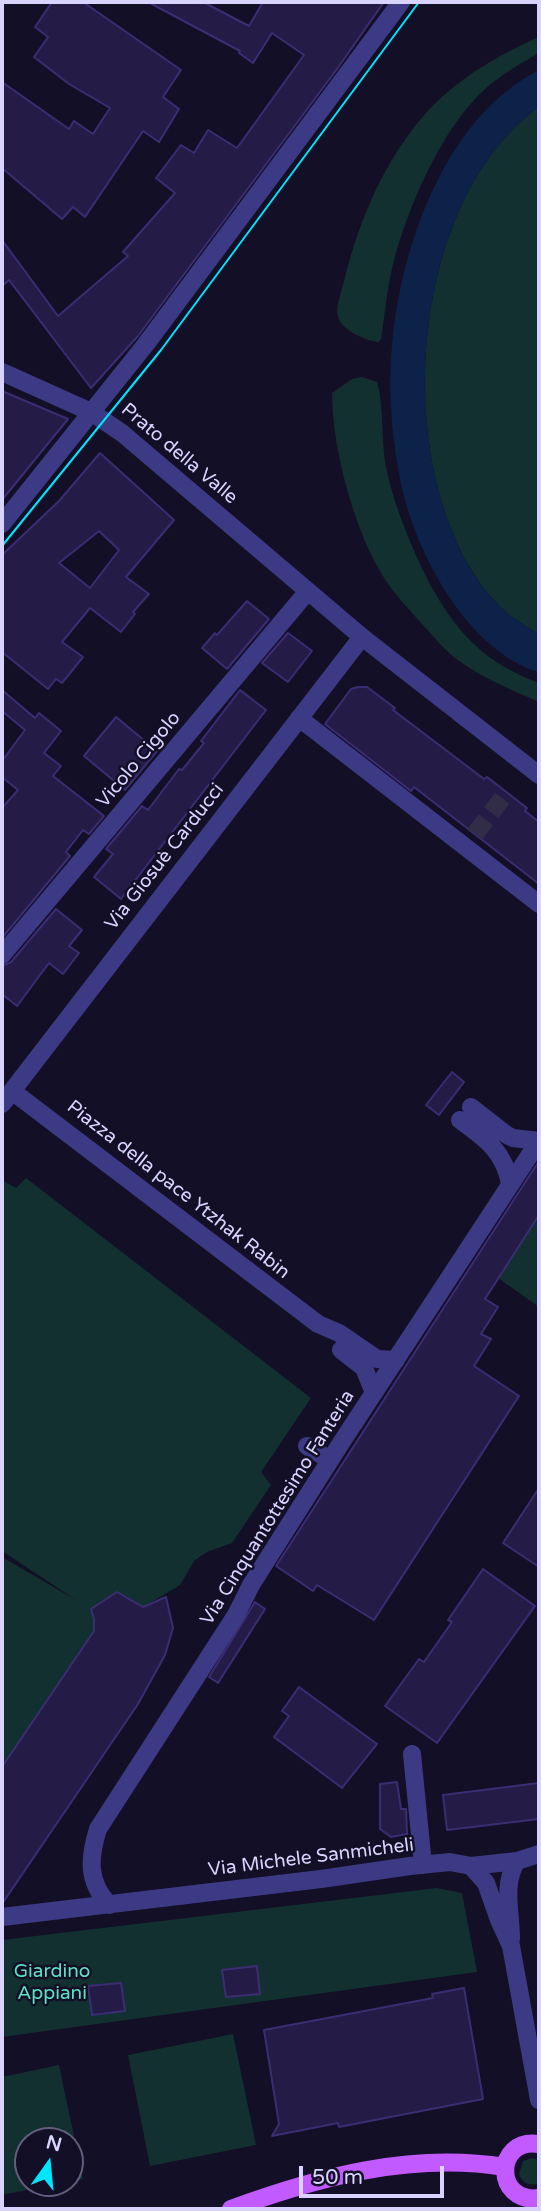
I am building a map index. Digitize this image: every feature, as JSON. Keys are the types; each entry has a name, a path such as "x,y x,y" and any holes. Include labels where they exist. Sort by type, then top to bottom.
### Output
{"main road":[{"path":"538,2202 513,2191 505,2176 505,2167 518,2147 539,2144"},
{"path":"240,2208 293,2188 402,2164 465,2162 505,2167"}],"street":[{"name":"Prato della Valle","path":"401,2 146,344 91,412 146,452 362,637 535,773"},
{"path":"2,373 91,412 2,523"},
{"name":"Vicolo Cigolo","path":"2,955 308,591"},
{"name":"Via Giosuè Carducci","path":"7,1097 362,637"},
{"path":"299,718 539,904"},
{"name":"Piazza della pace Ytzhak Rabin","path":"7,1097 64,1129 318,1324 339,1334 377,1359 396,1360"},
{"path":"510,1183 507,1167 500,1153 466,1113 513,1138 539,1141"},
{"name":"Via Cinquantottesimo Fanteria","path":"110,1905 95,1887 91,1852 98,1829 236,1615 251,1585 330,1460 539,1141"},
{"name":"Piazza della pace Ytzhak Rabin","path":"318,1324 331,1342 364,1368 374,1393"},
{"path":"307,1446 330,1460"},
{"path":"412,1754 424,1865"},
{"name":"Via Michele Sanmicheli","path":"2,1917 450,1862 471,1866 517,1861 539,1854"},
{"path":"517,1861 510,1871 508,1881 511,1946 539,2100"},
{"path":"471,1866 486,1883 511,1946"}],"green space":[{"path":"539,37 539,53 485,89 454,125 428,170 399,242 381,339 378,342 372,341 352,333 338,318 339,300 365,214 397,151 425,114 450,90 492,60"},
{"path":"539,107 539,634 514,618 493,599 459,547 437,484 426,415 427,343 438,273 461,207 495,150"},
{"path":"362,377 377,382 381,401 384,457 389,479 404,527 430,583 453,620 481,650 517,674 539,683 539,702 487,678 453,656 399,599 375,562 364,540 347,490 333,415 332,393 352,379"},
{"path":"26,1178 311,1398 261,1472 271,1485 232,1543 207,1552 195,1560 180,1585 150,1603 166,1597 173,1628 161,1664 138,1704 9,1894 2,1896 2,1557 76,1600 2,1551 2,1180 16,1188"},
{"path":"539,1215 539,1307 498,1278"},
{"name":"Giardino Appiani","path":"437,1888 462,1893 477,1972 2,2037 2,1940"},
{"path":"233,2034 256,2145 150,2166 128,2055"},
{"path":"59,2065 72,2127 14,2127 14,2193 2,2195 2,2077"},
{"path":"532,2158 539,2160 539,2183 532,2185 524,2182 519,2174 523,2161"}],"water":[{"path":"539,70 539,107 495,150 461,207 438,273 427,343 426,415 437,484 459,547 493,599 514,618 539,634 539,672 513,661 481,636 454,604 425,554 410,518 400,480 390,389 397,307 418,227 434,188 454,152 478,119 506,92"}],"building":[{"path":"52,2 83,2 181,70 163,97 179,109 159,142 143,131 85,217 73,207 62,219 2,168 2,82 69,129 74,121 93,134 110,108 69,84 34,57 48,37 35,27"},
{"path":"148,2 203,2 249,26 263,2 384,2 138,336 91,388 9,280 2,286 2,240 58,316 128,256 123,252 175,193 156,178 181,145 194,153 208,130 237,148 304,55 272,33 253,63 239,53 240,51"},
{"path":"2,391 68,419 2,500"},
{"path":"100,453 174,520 126,577 149,594 133,612 135,614 121,632 90,608 62,642 83,657 62,683 56,679 48,689 2,652 2,555 59,501","holes":["99,531 119,550 90,588 59,563"]},
{"path":"247,601 269,619 227,669 202,648"},
{"path":"288,633 312,651 288,682 262,663"},
{"path":"367,687 484,779 487,777 527,808 525,811 539,822 539,884 414,787 411,791 325,724 351,689"},
{"path":"2,690 35,718 39,713 61,731 44,753 61,766 53,776 104,816 89,834 83,830 66,852 70,856 2,938 2,808 18,790 2,777 2,761 25,730 2,711"},
{"path":"240,690 266,710 121,899 94,877 113,854 106,849 142,806 148,810 179,769 182,770"},
{"path":"116,717 157,751 125,790 84,756"},
{"path":"56,909 82,930 69,946 79,953 63,974 49,963 17,1006 2,994 2,966 11,962"},
{"path":"452,1072 464,1082 439,1115 426,1105"},
{"path":"539,1161 539,1215 485,1299 498,1307 481,1334 491,1339 474,1366 519,1396 374,1620 317,1585 313,1591 276,1566"},
{"path":"539,1488 539,1567 503,1543"},
{"path":"483,1569 535,1606 437,1743 385,1706 419,1659 424,1662 452,1622 448,1620"},
{"path":"117,1592 143,1607 166,1597 173,1628 165,1655 138,1704 2,1904 2,1767 94,1631 91,1609"},
{"path":"255,1602 265,1609 218,1683 209,1677"},
{"path":"299,1687 377,1744 342,1788 274,1737 289,1716 282,1711"},
{"path":"397,1782 401,1809 406,1809 407,1834 391,1837 380,1829 380,1784"},
{"path":"539,1783 539,1819 447,1830 443,1795"},
{"path":"257,1966 260,1994 226,1997 222,1970"},
{"path":"121,1983 125,2011 92,2015 88,1986"},
{"path":"464,1988 483,2099 339,2127 338,2123 272,2136 279,2124 264,2030 433,1998 432,1994"}],"tunnel":[{"path":"475,834 507,792"}],"tram line":[{"path":"2,546 161,350 419,2"}]}
